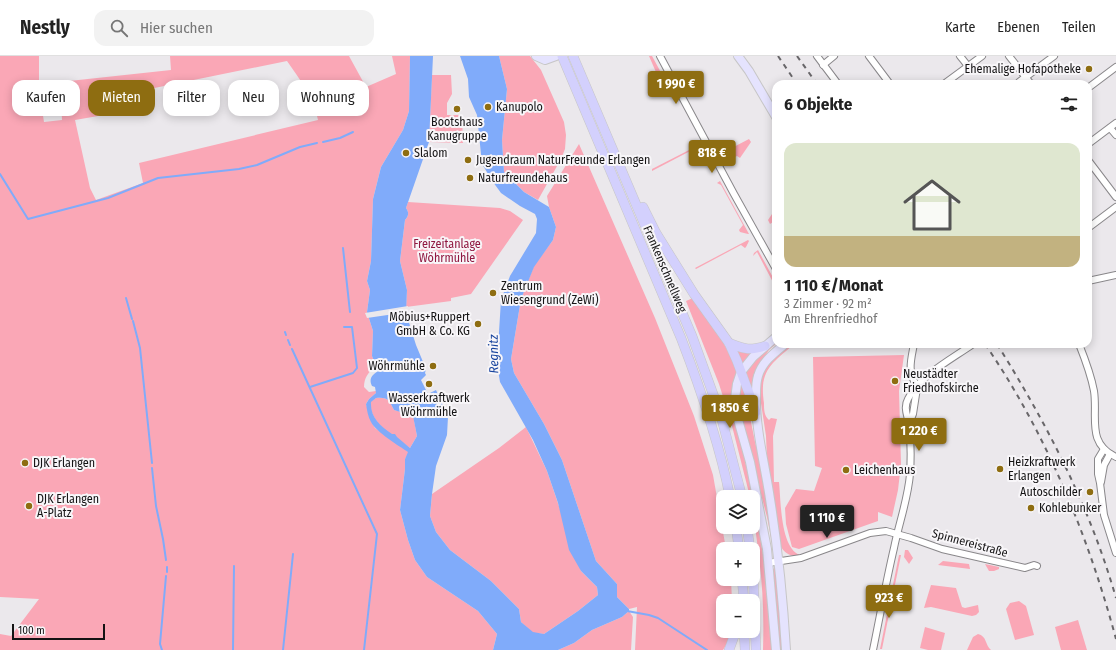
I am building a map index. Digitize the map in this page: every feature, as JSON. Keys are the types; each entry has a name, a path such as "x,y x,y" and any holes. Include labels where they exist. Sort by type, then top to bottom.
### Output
{"highway":[{"name":"Frankenschnellweg","path":"574,58 692,336 721,416 740,490"},
{"name":"Frankenschnellweg","path":"562,60 678,331 697,379 723,462 729,490"},
{"path":"628,185 644,208 656,233 686,281 729,343 756,412"},
{"path":"729,343 745,349 765,346"},
{"path":"754,586 756,650"},
{"path":"729,650 733,638"},
{"path":"744,638 744,650"}],"main road":[{"path":"738,56 749,71 772,110"},
{"path":"538,58 562,60"},
{"path":"772,340 753,357 741,372 737,384 735,399 737,416 750,462 768,563 776,650"},
{"path":"780,348 772,354 763,365 758,376 756,412 779,561 784,609 786,650"}],"street":[{"path":"660,56 772,262"},
{"path":"817,56 835,80"},
{"path":"824,64 834,56"},
{"path":"869,56 887,80"},
{"path":"960,56 968,66"},
{"path":"949,80 982,56"},
{"path":"1009,56 1027,80"},
{"path":"1021,80 1054,56"},
{"path":"1092,85 1116,67"},
{"path":"1092,141 1116,123"},
{"path":"1110,128 1116,135"},
{"path":"1092,165 1116,197"},
{"path":"1092,225 1114,209"},
{"path":"1092,280 1116,275"},
{"path":"913,348 910,372 911,377 917,386"},
{"path":"873,650 909,480 909,424 906,414 907,401 917,386 930,374 966,348"},
{"path":"1080,348 1091,377 1095,401 1096,435 1099,443 1104,449 1116,457"},
{"path":"1104,449 1100,454 1097,463 1098,474 1104,515 1116,553"},
{"path":"1100,483 1104,465 1110,454"},
{"name":"Spinnereistraße","path":"768,563 801,558 874,532 886,531 897,533 942,549 975,557 1025,568 1034,565 1037,566"}],"green space":[{"path":"0,56 39,56 39,80 12,80 12,116 43,116 44,122 62,120 62,116 80,116 80,80 78,80 171,70 170,56 349,56 362,80 300,80 287,61 194,80 163,80 163,86 155,88 155,80 88,80 88,116 98,116 75,120 90,188 96,200 143,183 139,163 318,120 317,116 369,116 369,86 396,74 392,56 410,56 409,111 403,130 381,167 373,199 371,261 367,281 370,290 367,312 373,331 372,356 376,366 367,375 364,387 369,392 376,391 376,393 366,404 375,428 409,452 405,459 400,510 415,560 427,577 478,611 497,634 493,650 0,650 0,634 11,636 39,599 0,597"},
{"path":"499,56 530,56 541,70 564,122 566,135 565,149 538,200 524,192 504,172 502,140 507,89"},
{"path":"649,56 652,56 671,91 667,97 661,97 665,93"},
{"path":"432,75 451,75 452,94 447,103 447,115 462,115 463,143 429,142"},
{"path":"749,139 751,142 740,158 737,156 724,162 722,156 724,152"},
{"path":"579,144 655,318 694,416 713,475 716,492 716,534 723,534 725,542 716,542 716,586 731,586 732,594 716,594 716,638 730,638 723,650 635,650 637,607 629,609 617,597 617,584 596,561 562,460 544,424 514,373 511,359 521,299 534,266 553,240 556,227 547,196"},
{"path":"695,147 696,148 652,171 652,169"},
{"path":"720,181 749,234 740,232 739,230 743,225 721,185 717,183"},
{"name":"Freizeitanlage Wöhrmühle","path":"408,202 500,208 510,211 523,220 471,294 451,298 451,301 406,307 407,290 400,261 405,220 408,214 406,208"},
{"path":"772,214 772,223 770,224 768,220"},
{"path":"748,240 749,241 745,248 741,245 696,269 695,268"},
{"path":"758,250 772,276 772,280 757,252 753,256"},
{"path":"693,298 723,342 738,371 735,377 742,446 751,490 748,490 731,422 719,384 686,301"},
{"path":"772,345 772,347 760,364 751,387 746,371 752,363"},
{"path":"785,348 790,348 768,369 763,383 763,392 764,410 766,416 769,420 771,418 777,419 773,436 774,482 779,482 781,511 785,534 793,551 800,555 797,556 788,554 780,545 767,459 766,436 759,390 761,377 774,357"},
{"path":"738,351 753,352 743,364"},
{"path":"904,355 899,391 901,464 898,490 892,517 878,512 878,521 799,549 792,547 786,524 785,508 796,489 814,491 822,468 815,466 813,357"},
{"path":"741,383 746,397 760,461 774,553 767,517 739,411 739,392"},
{"path":"376,398 388,400 394,410 413,415 417,436 410,448 384,429 374,417 370,402"},
{"path":"526,427 547,471 581,571 597,587 598,595 578,611 544,634 533,633 521,622 519,609 491,581 450,550 436,532 430,516 432,494 499,448"},
{"path":"756,534 760,534 766,572 773,650 763,650 760,542 757,542"},
{"path":"905,550 908,550 913,558 909,564 904,557"},
{"path":"899,555 901,555 882,649 880,649"},
{"path":"943,561 969,564 970,569 938,565"},
{"path":"985,564 999,567 999,569 989,571"},
{"path":"775,567 782,650 780,650 772,571"},
{"path":"931,585 956,588 962,607 965,608 978,605 979,612 972,616 931,607 924,608"},
{"path":"1019,601 1026,606 1034,635 1015,640 1006,609 1010,603"},
{"path":"629,611 633,617 631,650 558,650 574,643 592,630 622,617"},
{"path":"1078,620 1087,650 1061,650 1055,627"},
{"path":"925,627 945,633 941,650 928,650 920,648"},
{"path":"978,634 983,637 991,650 967,650 973,637"}],"water":[{"path":"410,56 433,56 429,142 406,208 408,214 405,220 400,261 407,290 406,313 416,345 426,369 426,375 421,380 428,394 436,390 448,417 447,435 436,466 430,516 436,532 450,550 491,581 519,609 521,622 533,632 544,634 578,611 598,595 597,587 581,571 569,550 558,503 547,471 533,440 500,382 497,364 501,300 510,276 536,233 537,219 535,214 501,193 482,164 477,115 469,97 468,79 460,56 499,56 507,89 502,140 504,172 524,192 549,207 556,227 553,240 534,267 521,299 511,359 514,373 544,424 562,460 596,561 617,584 617,597 629,609 629,611 622,617 592,630 574,643 558,650 493,650 497,634 478,611 427,577 415,560 400,510 405,459 408,452 378,430 368,416 366,404 376,393 375,387 372,386 371,383 371,378 380,370 379,367 376,366 372,356 373,331 367,312 370,290 367,281 371,261 373,199 381,167 403,130 409,111","holes":["376,398 386,399 394,410 413,416 417,436 410,448 395,434 392,434 384,428 374,417 371,402"]}],"pier":[{"path":"408,306 408,312 367,318 365,313"}],"waterway":[{"path":"323,142 340,138 353,132"},
{"path":"0,174 28,219 108,198 158,178 239,169 257,165 300,147 317,143"},
{"path":"343,248 350,312"},
{"path":"126,298 132,319"},
{"path":"133,321 140,348 152,463"},
{"path":"310,387 353,373 357,368 352,327 344,327"},
{"path":"288,340 290,345"},
{"path":"292,349 377,534 364,650"},
{"path":"152,468 156,506 166,560"},
{"path":"283,650 293,554"},
{"path":"233,650 234,566"},
{"path":"167,567 167,572"},
{"path":"162,650 160,644 166,576"},
{"path":"627,611 658,618 707,650"}],"railway":[{"path":"778,56 794,80"},
{"path":"797,56 814,80"},
{"path":"988,348 1027,413 1063,486 1092,562 1116,639"},
{"path":"999,348 1033,405 1066,467 1093,531 1116,598"}],"place":[{"name":"Ehemalige Hofapotheke","path":"1089,69"},
{"name":"Kanupolo","path":"488,107"},
{"name":"Bootshaus Kanugruppe","path":"457,109"},
{"name":"Slalom","path":"406,153"},
{"name":"Jugendraum NaturFreunde Erlangen","path":"468,160"},
{"name":"Naturfreundehaus","path":"470,178"},
{"name":"Zentrum Wiesengrund (ZeWi)","path":"493,293"},
{"name":"Möbius+Ruppert GmbH & Co. KG","path":"478,324"},
{"name":"Wöhrmühle","path":"433,366"},
{"name":"Neustädter Friedhofskirche","path":"895,381"},
{"name":"Wasserkraftwerk Wöhrmühle","path":"429,384"},
{"name":"DJK Erlangen","path":"25,463"},
{"name":"Heizkraftwerk Erlangen","path":"1000,469"},
{"name":"Leichenhaus","path":"846,470"},
{"name":"Autoschilder","path":"1090,492"},
{"name":"DJK Erlangen A-Platz","path":"29,506"},
{"name":"Kohlebunker","path":"1031,508"}],"water label":[{"name":"Regnitz","path":"493,354"}]}
